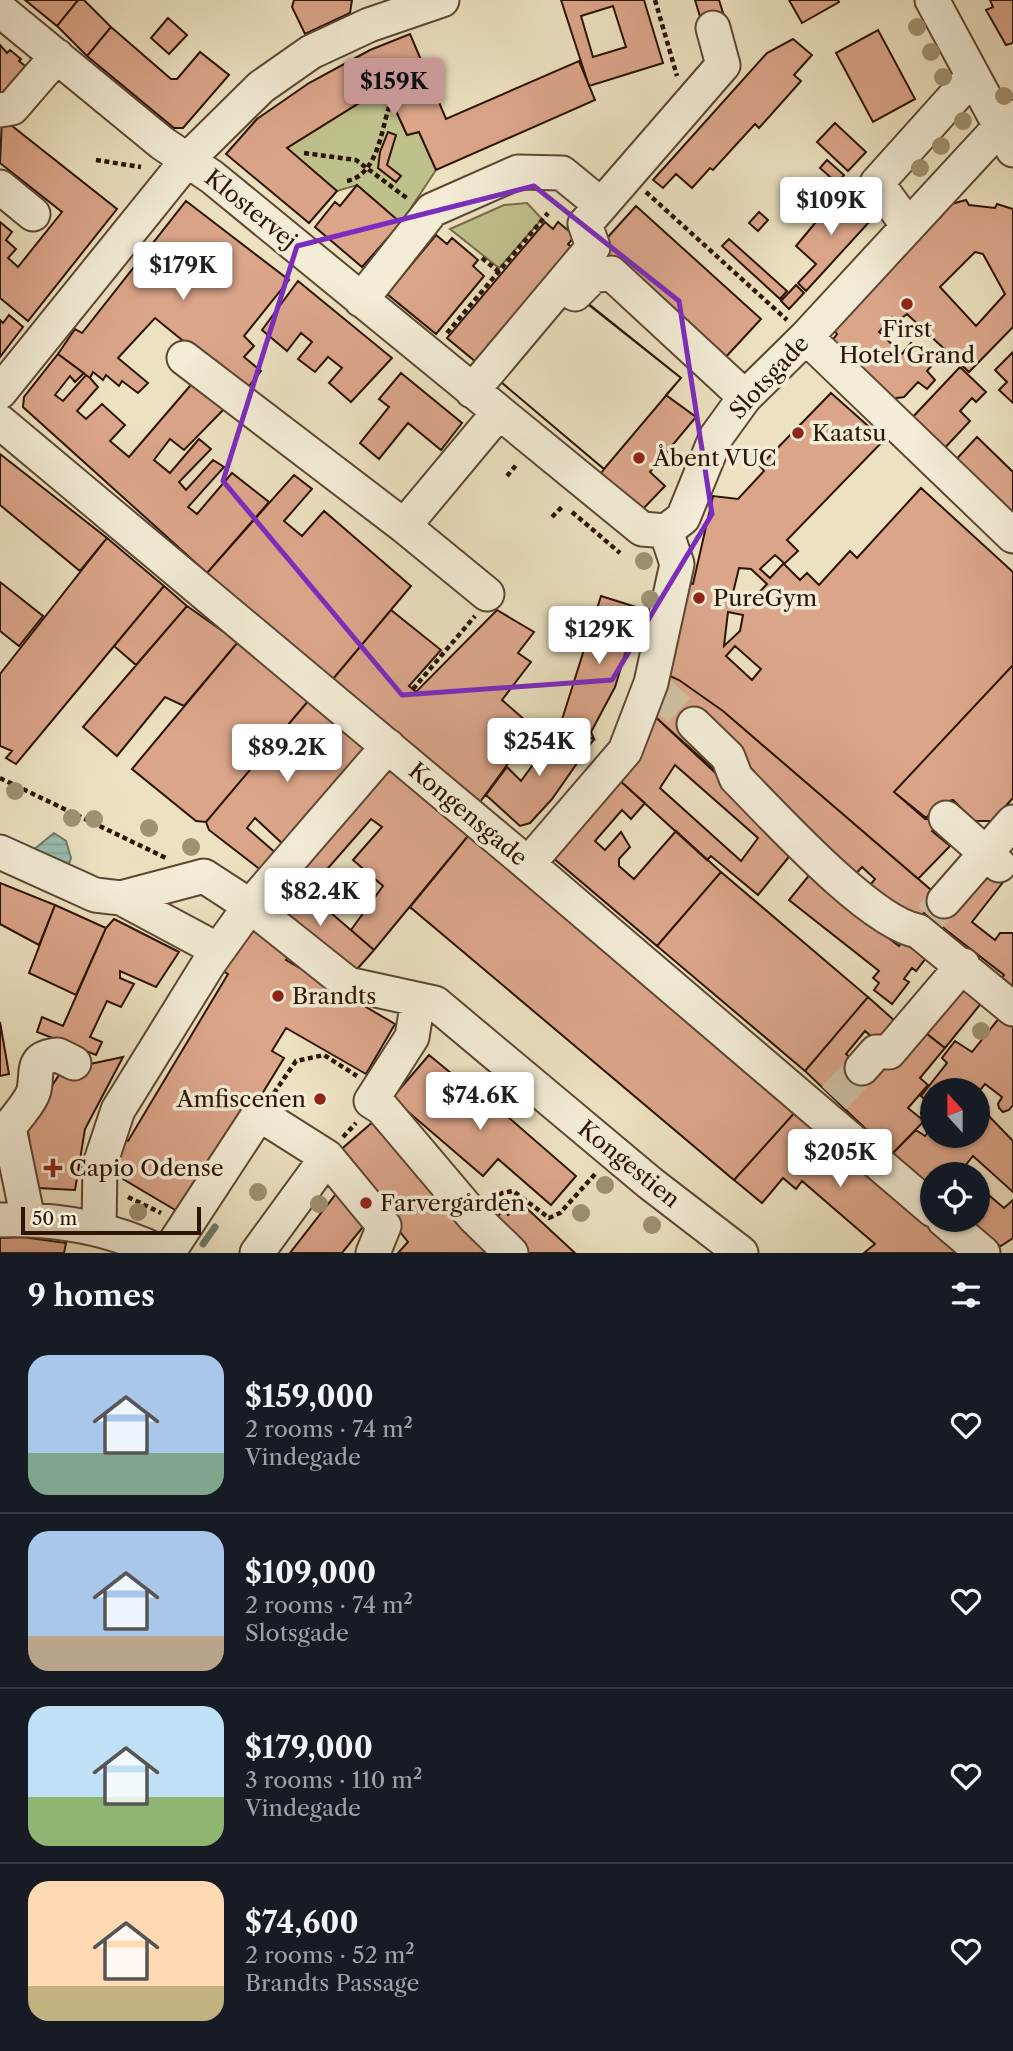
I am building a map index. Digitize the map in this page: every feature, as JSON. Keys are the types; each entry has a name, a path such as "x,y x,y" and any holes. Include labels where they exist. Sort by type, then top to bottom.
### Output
{"street":[{"path":"0,392 188,159 240,106 287,68 365,12 442,0"},
{"path":"932,0 973,76 1009,131"},
{"name":"Klostervej","path":"0,10 162,143 188,159 642,529 666,531"},
{"path":"472,391 593,247 585,224 723,65 713,28"},
{"path":"0,110 12,108 57,57"},
{"path":"908,226 877,183 973,76"},
{"name":"Slotsgade","path":"666,531 683,518 716,437 745,397 806,338 908,226 1009,131"},
{"path":"360,300 432,210 518,172 562,173 601,205"},
{"path":"0,187 33,214"},
{"path":"575,294 593,276 611,273 745,397"},
{"path":"806,338 961,505 1013,536"},
{"path":"184,358 404,526 487,594"},
{"path":"404,526 499,412"},
{"name":"Kongensgade","path":"0,422 528,864 827,1106 920,1197"},
{"path":"528,864 625,751 653,685 677,564 666,531"},
{"path":"694,724 728,757 736,778 822,864 852,892 904,929 930,917 993,859 1013,822"},
{"path":"99,1228 100,1164 138,1052 253,902 388,746"},
{"path":"946,818 993,859"},
{"path":"0,852 95,895 121,898 204,876"},
{"name":"Kongestien","path":"204,876 253,902 348,984 435,1003 615,1153 741,1253"},
{"path":"121,898 218,950"},
{"path":"930,917 963,965 1013,1009"},
{"path":"862,1068 876,1052 889,1052 963,965"},
{"path":"418,1000 412,1037 367,1105 382,1108 475,1218 511,1253"},
{"path":"74,1063 58,1055 41,1061 33,1072 34,1091 9,1128 14,1220 99,1228 125,1236 162,1253"},
{"path":"168,1253 259,1114 337,1144 384,1226 373,1253"},
{"path":"257,1253 337,1144"},
{"path":"958,1232 983,1253"}],"path":[{"path":"655,0 686,107"},
{"path":"347,181 356,179 369,169 389,107"},
{"path":"304,153 356,160 369,169"},
{"path":"96,160 141,167"},
{"path":"627,175 806,338"},
{"path":"428,355 548,213"},
{"path":"482,258 499,272"},
{"path":"507,477 517,464"},
{"path":"552,517 564,505"},
{"path":"413,690 477,615 487,594"},
{"path":"0,778 204,876"},
{"path":"259,1114 296,1061 324,1055 367,1105 337,1144"},
{"path":"475,1218 502,1193 513,1191 549,1218 559,1213 615,1153"},
{"path":"99,1184 187,1225"}],"highlighted area":[{"path":"534,186 679,301 712,514 612,680 402,695 223,481 297,246"}],"green space":[{"path":"385,87 407,135 419,132 436,170 401,223 357,185 337,191 287,148"},
{"path":"527,203 542,219 499,268 450,229 504,205"}],"water":[{"path":"54,833 66,841 71,858 68,867 32,851"}],"building":[{"path":"25,0 78,0 57,26"},
{"path":"78,0 84,0 111,27 87,56 57,26"},
{"path":"294,0 352,0 350,13 305,34 292,7"},
{"path":"561,0 644,0 663,63 589,86","holes":["613,6 626,47 593,57 581,16"]},
{"path":"695,0 719,0 724,16 702,23"},
{"path":"789,0 838,0 839,2 802,23"},
{"path":"990,0 1013,0 1013,43 1006,45 986,10 993,7"},
{"path":"168,18 187,35 169,54 151,38"},
{"path":"111,27 171,79 177,79 200,52 229,75 183,128 174,128 87,56"},
{"path":"878,30 915,99 873,122 836,53"},
{"path":"410,34 446,119 579,61 595,100 436,170 419,132 407,135 385,87 287,148 337,191 309,223 226,154 257,119 309,83 370,50"},
{"path":"793,39 812,55 794,75 801,81 759,128 755,124 713,170 710,168 692,188 676,174 663,188 653,180 767,53"},
{"path":"0,45 7,53 10,50 21,59 19,61 29,69 6,95 0,92"},
{"path":"2,118 117,209 28,321 0,298 0,222 12,232 6,240 16,249 8,258 18,267 62,212 0,163"},
{"path":"835,123 866,152 848,171 817,142"},
{"path":"388,132 396,135 387,165 401,176 396,182 378,168 380,152"},
{"path":"827,160 844,175 837,183 820,168"},
{"path":"357,185 401,223 362,267 315,227 335,202 340,206"},
{"path":"840,193 870,221 806,291 798,283 816,264 796,246"},
{"name":"First Hotel Grand","path":"966,200 969,205 995,208 997,204 1013,209 1013,327 969,372 907,314 898,321 892,317 879,332 902,354 911,343 933,364 927,371 935,380 927,389 918,382 904,397 890,399 832,341 837,334 834,330 944,213 944,206","holes":["975,252 983,254 1005,294 976,326 940,287"]},
{"path":"186,201 289,280 244,336 254,346 244,357 261,371 245,391 155,318 118,358 148,383 138,393 122,381 119,386 106,375 103,380 93,372 90,378 58,354 75,329 82,333"},
{"path":"636,206 761,319 723,360 598,248"},
{"path":"759,212 768,220 758,231 749,223"},
{"path":"545,222 553,229 558,222 575,236 568,244 578,252 482,367 447,338"},
{"path":"436,235 447,244 452,238 478,260 473,266 484,276 436,334 387,294"},
{"path":"729,239 787,291 780,299 722,246"},
{"path":"298,281 392,358 351,402 329,383 342,368 328,357 315,372 298,359 312,342 301,333 287,351 262,330"},
{"path":"796,285 804,293 789,309 781,301"},
{"path":"570,289 681,378 604,469 495,377"},
{"path":"575,294 681,378 666,395 696,417 650,472 665,486 641,511 598,478 604,469 495,377"},
{"path":"9,315 23,327 0,357 0,320 3,323"},
{"path":"1013,352 1013,403 999,390 1007,382 995,370"},
{"path":"58,354 84,373 75,382 70,376 55,395 63,401 86,375 90,378 98,387 77,411 86,419 102,404 125,425 110,441 129,457 196,379 228,405 184,450 170,439 154,460 170,473 199,439 211,449 179,482 186,490 213,460 224,467 188,507 197,514 232,473 269,502 207,573 23,407 24,397"},
{"path":"960,367 986,392 976,402 972,398 960,411 970,421 941,452 909,421"},
{"path":"401,373 462,423 441,450 408,423 379,459 360,443 389,407 379,399"},
{"path":"831,393 884,440 787,540 798,551 784,564 800,580 807,573 819,585 850,551 857,558 921,488 1013,572 1013,665 894,792 936,826 932,831 950,846 918,879 723,711 679,680 659,671 679,582 693,584 713,496 738,499 764,471 760,466","holes":["775,555 784,563 770,578 760,569","739,568 751,569 767,584 747,605 731,601","728,612 743,615 740,631 724,646","735,646 761,669 752,680 726,656"]},
{"path":"977,437 1013,472 1013,524 951,465"},
{"path":"0,454 107,538 80,571 0,505"},
{"path":"294,475 312,489 284,521 302,536 324,511 411,586 333,679 207,573"},
{"path":"107,538 164,586 16,764 6,758 12,751 0,746 0,674"},
{"path":"0,582 43,616 19,646 0,631"},
{"path":"164,586 187,606 136,665 114,646"},
{"path":"601,596 639,608 615,687 591,732 594,739 559,729"},
{"path":"187,606 238,642 184,706 165,697 117,756 83,727"},
{"path":"391,610 441,650 409,686 416,692 497,610 534,632 518,653 531,662 502,700 534,728 480,802 333,679"},
{"path":"238,642 309,700 206,822 196,821 132,769"},
{"path":"1013,665 1013,798 992,821 974,821 953,800 940,804 925,819 894,792"},
{"path":"659,671 679,680 723,711 944,901 980,862 1004,881 972,922 995,940 1000,933 1013,933 1013,995 998,983 1004,975 924,913 918,921 870,885 875,879 862,867 852,878 745,781 754,771 736,755 702,710 689,735 727,771 721,776 650,712"},
{"path":"309,700 364,746 366,754 285,846 255,818 247,828 277,854 262,871 209,830 206,822"},
{"path":"650,712 796,848 758,895 711,856 707,860 617,778","holes":["675,765 758,838 741,861 660,788"]},
{"path":"559,729 594,739 552,799 530,823 520,826 486,795 507,767 521,781"},
{"path":"391,770 468,836 374,950 351,930 383,886 353,860 382,827 371,819 322,875 332,884 320,903 294,881 382,773"},
{"path":"617,778 645,803 631,819 622,810 595,841 605,850 621,832 630,847 619,859 619,866 634,879 676,831 721,872 657,946 552,857"},
{"path":"468,836 797,1110 734,1180 410,907"},
{"path":"815,868 831,893 899,946 906,936 929,954 916,971 912,968 904,979 909,982 892,1004 874,990 879,983 873,978 879,971 789,900"},
{"path":"721,872 868,997 805,1071 657,946"},
{"path":"294,881 374,950 351,976 265,905"},
{"path":"0,883 55,905 39,945 0,924"},
{"path":"55,905 106,928 76,995 29,973"},
{"path":"256,917 292,951 286,960 395,1024 366,1074 286,1028 272,1051 284,1058 187,1217 123,1179 119,1161 109,1156 121,1137 128,1141 228,974 216,967"},
{"path":"114,919 179,952 156,987 120,971 120,978 134,984 121,1007 107,1001 90,1037 102,1042 96,1055 37,1032 42,1017 63,1026 106,928"},
{"path":"960,975 987,996 945,1048 918,1027"},
{"path":"868,997 904,1029 887,1050 865,1031 846,1054 872,1077 883,1053 922,1030 945,1048 920,1078 920,1094 908,1108 920,1118 920,1125 892,1154 805,1071"},
{"path":"1004,1012 1013,1019 1013,1105 1009,1110 1003,1112 999,1108 1002,1097 990,1088 990,1078 935,1078 947,1063 942,1058 955,1041 972,1052"},
{"path":"0,1022 9,1074 0,1076"},
{"path":"429,1055 457,1078 448,1088 482,1117 493,1104 576,1176 551,1205 498,1159 483,1176 392,1098"},
{"path":"123,1057 85,1129 75,1190 37,1188 27,1126 62,1070"},
{"path":"797,1110 920,1217 920,1232 937,1232 961,1253 864,1253 875,1244 802,1181 796,1189 783,1178 762,1203 734,1180"},
{"path":"990,1117 1013,1141 1013,1192 990,1171 990,1162 980,1162 973,1156 968,1162 920,1162 920,1179 892,1154 916,1130 920,1133 920,1148 990,1148"},
{"path":"374,1121 496,1253 398,1253 408,1242 337,1153"},
{"path":"339,1190 371,1217 342,1253 290,1253"},
{"path":"990,1196 1004,1208 1013,1200 1013,1238 1001,1246 993,1244 980,1232 990,1232"},
{"path":"521,1203 575,1253 523,1253 492,1222 504,1210 508,1215"},
{"path":"22,1237 66,1243 64,1253 0,1253 0,1238"}],"waterway":[{"path":"203,1244 215,1227"}],"tunnel":[{"path":"655,688 694,724"},
{"path":"930,917 944,901"},
{"path":"834,1098 862,1068"}],"place":[{"name":"First Hotel Grand","path":"907,304"},
{"name":"Kaatsu","path":"798,433"},
{"name":"Åbent VUC","path":"639,458"},
{"name":"PureGym","path":"699,598"},
{"name":"Brandts","path":"278,996"},
{"name":"Amfiscenen","path":"320,1099"},
{"name":"Capio Odense","path":"53,1168"},
{"name":"Farvergården","path":"366,1203"}]}
